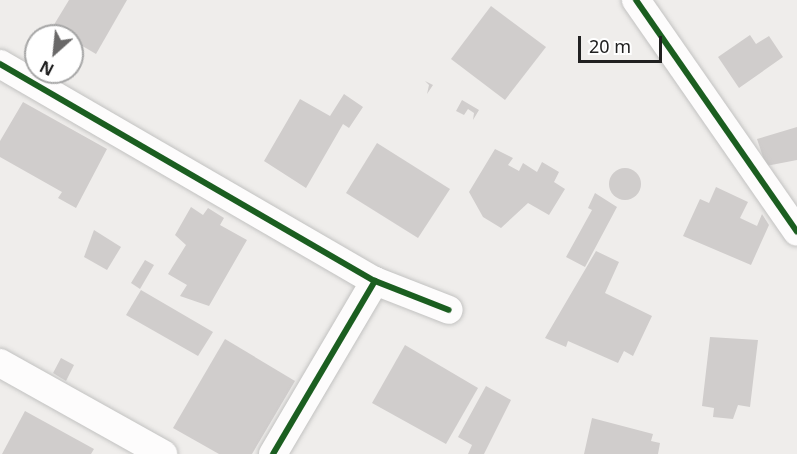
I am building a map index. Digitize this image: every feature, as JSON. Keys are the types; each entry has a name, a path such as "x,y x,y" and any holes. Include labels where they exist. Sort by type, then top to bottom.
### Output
{"street":[{"path":"636,0 797,232"},
{"path":"3,72 375,281 449,310"},
{"path":"273,454 375,281"},
{"path":"0,363 163,454"}],"building":[{"path":"69,0 127,0 96,54 84,47 84,24 54,24"},
{"path":"491,6 546,47 505,100 451,59"},
{"path":"750,35 756,44 769,36 783,57 739,88 718,57"},
{"path":"425,81 433,85 427,94 429,85"},
{"path":"344,94 363,107 349,128 343,124 306,188 264,161 300,99 330,116"},
{"path":"462,100 479,110 473,120 474,113 468,109 464,115 456,111"},
{"path":"23,102 107,149 76,208 58,198 62,192 0,157 0,141"},
{"path":"797,127 797,160 766,166 757,139"},
{"path":"377,143 450,189 418,238 346,193"},
{"path":"495,149 513,158 508,165 519,171 523,163 537,172 542,162 559,172 554,182 565,189 549,215 528,203 501,228 483,217 469,192"},
{"path":"625,168 636,173 641,184 636,195 625,200 614,195 609,184 614,173"},
{"path":"716,187 748,202 740,218 757,226 762,214 769,225 751,265 683,236 700,199 709,203"},
{"path":"595,193 617,207 585,267 566,257 592,210 588,208"},
{"path":"191,207 203,215 208,208 224,218 220,225 247,240 209,306 180,296 187,285 168,274 186,245 175,235"},
{"path":"94,230 121,247 107,270 84,257"},
{"path":"596,251 619,262 605,293 652,316 633,356 624,351 618,363 568,341 566,347 545,338"},
{"path":"145,260 154,265 140,289 131,283"},
{"path":"141,290 213,332 198,356 126,315"},
{"path":"710,337 758,340 750,407 738,405 733,419 713,417 714,408 702,406"},
{"path":"225,339 295,381 252,454 219,454 173,428"},
{"path":"405,345 478,388 446,444 372,403"},
{"path":"61,358 74,365 66,381 53,373"},
{"path":"486,386 511,400 484,454 468,454 472,445 458,437"},
{"path":"25,411 94,449 91,454 2,454"},
{"path":"592,418 653,434 651,441 660,443 658,454 584,454"}],"cycle path":[{"path":"636,0 797,232"},
{"path":"0,64 375,281 449,310"},
{"path":"273,454 375,281"}]}
